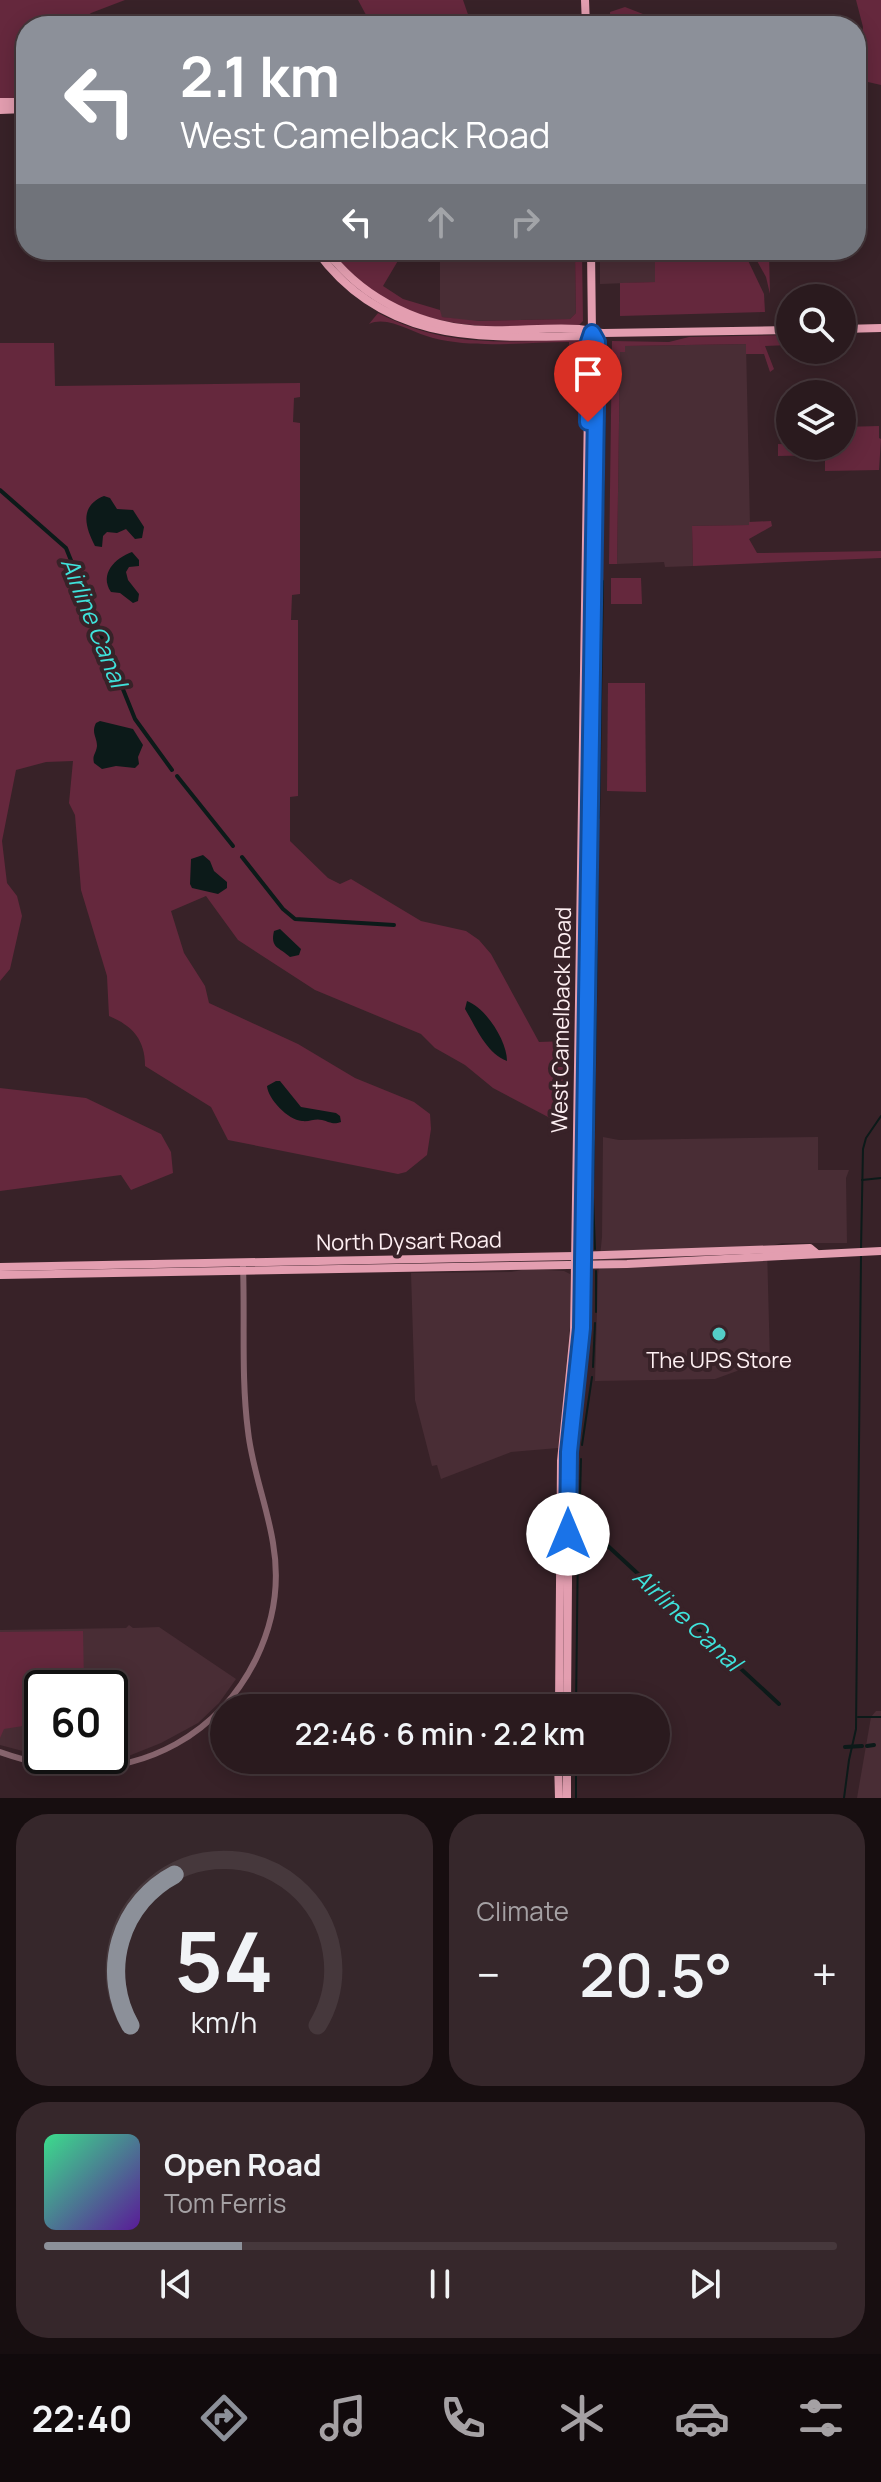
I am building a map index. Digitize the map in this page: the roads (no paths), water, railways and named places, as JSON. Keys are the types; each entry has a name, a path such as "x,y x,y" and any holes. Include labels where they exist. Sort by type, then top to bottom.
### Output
{"main road":[{"path":"325,260 345,282 389,313 440,332 582,336 592,333 776,330"},
{"path":"335,260 350,277 396,309 441,324 488,334"},
{"name":"West Camelback Road","path":"590,570 587,505 591,260"},
{"path":"856,329 881,328"},
{"name":"West Camelback Road","path":"559,1694 561,1461 582,1337 579,1261 585,858 597,342 592,333"},
{"path":"587,505 591,498 591,477 595,471 591,463 592,435 588,422"},
{"name":"North Dysart Road","path":"0,1275 243,1267 809,1257 816,1253 876,1251"},
{"name":"North Dysart Road","path":"0,1267 243,1267"},
{"name":"West Camelback Road","path":"567,1694 569,1466 574,1371"},
{"path":"558,1774 559,1798"},
{"path":"567,1774 567,1798"}],"street":[{"path":"234,1694 254,1663 269,1626 276,1585 273,1543 246,1419 243,1267"},
{"path":"0,1752 52,1767 103,1767 161,1752 210,1721"}],"waterway":[{"path":"605,384 606,343"},
{"path":"604,464 605,401"},
{"path":"603,510 604,481"},
{"name":"Airline Canal","path":"0,490 66,548 135,719 172,770"},
{"path":"602,558 603,526"},
{"path":"599,818 603,581"},
{"name":"Airline Canal","path":"177,776 233,846"},
{"path":"597,931 598,826"},
{"name":"Airline Canal","path":"242,857 283,909 295,919 394,925"},
{"path":"594,1134 597,941"},
{"path":"861,1249 863,1149 866,1138 881,1116"},
{"path":"593,1188 594,1141"},
{"path":"862,1180 881,1178"},
{"path":"593,1198 595,1249"},
{"path":"844,1798 856,1729 861,1256"},
{"path":"596,1271 596,1312"},
{"path":"593,1367 595,1323"},
{"path":"582,1445 592,1377"},
{"path":"580,1497 581,1459"},
{"name":"Airline Canal","path":"579,1506 579,1530"},
{"name":"Airline Canal","path":"596,1535 779,1704"},
{"path":"576,1694 578,1541"},
{"path":"858,1717 881,1717"},
{"name":"Airline Canal","path":"867,1746 874,1745"},
{"name":"Airline Canal","path":"845,1747 862,1746"},
{"path":"576,1774 576,1798"}],"place":[{"name":"The UPS Store","path":"719,1334"}]}
